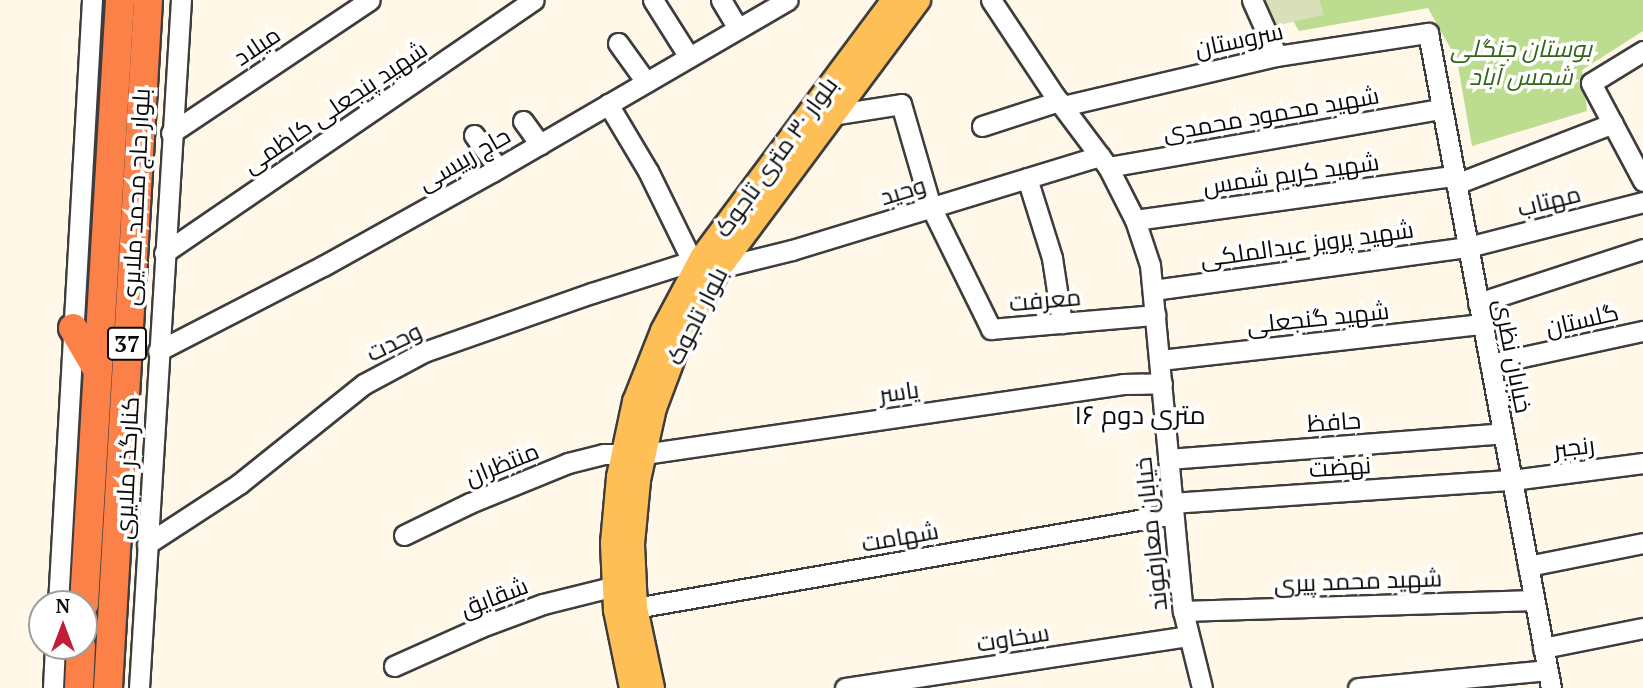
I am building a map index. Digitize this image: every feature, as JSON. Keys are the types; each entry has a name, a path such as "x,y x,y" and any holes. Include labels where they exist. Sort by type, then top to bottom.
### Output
{"highway":[{"name":"بلوار حاج محمد ملایری","path":"85,590 120,0"},
{"name":"بلوار حاج محمد ملایری","path":"108,688 148,0"},
{"path":"73,328 97,369"},
{"path":"79,688 80,660"}],"main road":[{"name":"بلوار ۳۰ متری تاجوک","path":"632,688 615,610 613,543 634,454 635,402 663,331 704,263 894,0"},
{"name":"بلوار تاجوک","path":"704,263 831,115 918,0"},
{"path":"634,454 632,544 635,608 652,688"}],"street":[{"path":"59,590 92,0"},
{"name":"میلاد","path":"171,133 370,0"},
{"name":"شهید پنجعلی کاظمی","path":"164,253 534,0"},
{"path":"653,0 689,57"},
{"path":"721,0 738,28"},
{"name":"حاج رییسی","path":"158,351 323,266 787,0"},
{"name":"خیابان معارفوند","path":"991,0 1061,104 1104,161 1135,220 1150,265 1183,611 1202,688"},
{"path":"1252,0 1277,56"},
{"name":"کنارگذر ملایری","path":"139,688 171,133 183,2"},
{"name":"سروستان","path":"982,126 1061,104 1277,56 1427,33"},
{"name":"خیابان نظری","path":"1427,33 1549,679"},
{"path":"618,43 646,82"},
{"path":"1641,172 1591,83 1643,51"},
{"path":"608,104 704,263"},
{"path":"831,115 901,104 931,207"},
{"name":"شهید محمود محمدی","path":"1104,161 1442,108"},
{"path":"523,121 540,144"},
{"name":"شهید کریم شمس","path":"1135,220 1455,180 1613,123"},
{"path":"474,135 498,168"},
{"name":"وحید","path":"704,263 792,250 1027,178 1104,161"},
{"path":"1027,178 1052,258 1062,323"},
{"name":"مهتاب","path":"1468,247 1643,202"},
{"name":"معرفت","path":"931,207 990,329 1155,315"},
{"name":"شهید پرویز عبدالملکی","path":"1153,290 1468,247"},
{"path":"1478,303 1643,249"},
{"name":"وحدت","path":"147,544 239,484 364,384 424,352 704,263"},
{"name":"شهید گنجعلی","path":"1160,360 1482,324"},
{"name":"گلستان","path":"1490,364 1643,331"},
{"name":"یاسر","path":"634,454 1123,384 1162,383"},
{"name":"حافظ","path":"1168,459 1503,433"},
{"name":"منتظران","path":"404,535 470,503 568,463 603,454 634,454"},
{"name":"رنجبر","path":"1512,480 1643,463"},
{"name":"نهضت","path":"1172,509 1512,480"},
{"name":"شهامت","path":"635,608 1172,509"},
{"path":"1528,566 1643,543"},
{"name":"شقایق","path":"394,666 494,622 543,604 615,586"},
{"name":"شهید محمد پیری","path":"1183,611 1534,600"},
{"path":"1543,648 1643,628"},
{"name":"سخاوت","path":"845,688 1188,636"},
{"path":"53,688 54,660"},
{"path":"1358,688 1549,679"}],"green space":[{"path":"1262,0 1319,0 1324,15 1274,26"},
{"name":"بوستان جنگلی شمس آباد","path":"1281,0 1643,0 1643,31 1582,70 1587,111 1472,146 1457,60 1428,8 1299,31"}],"district":[{"name":"۱۶ متری دوم","path":"1140,415"}]}
